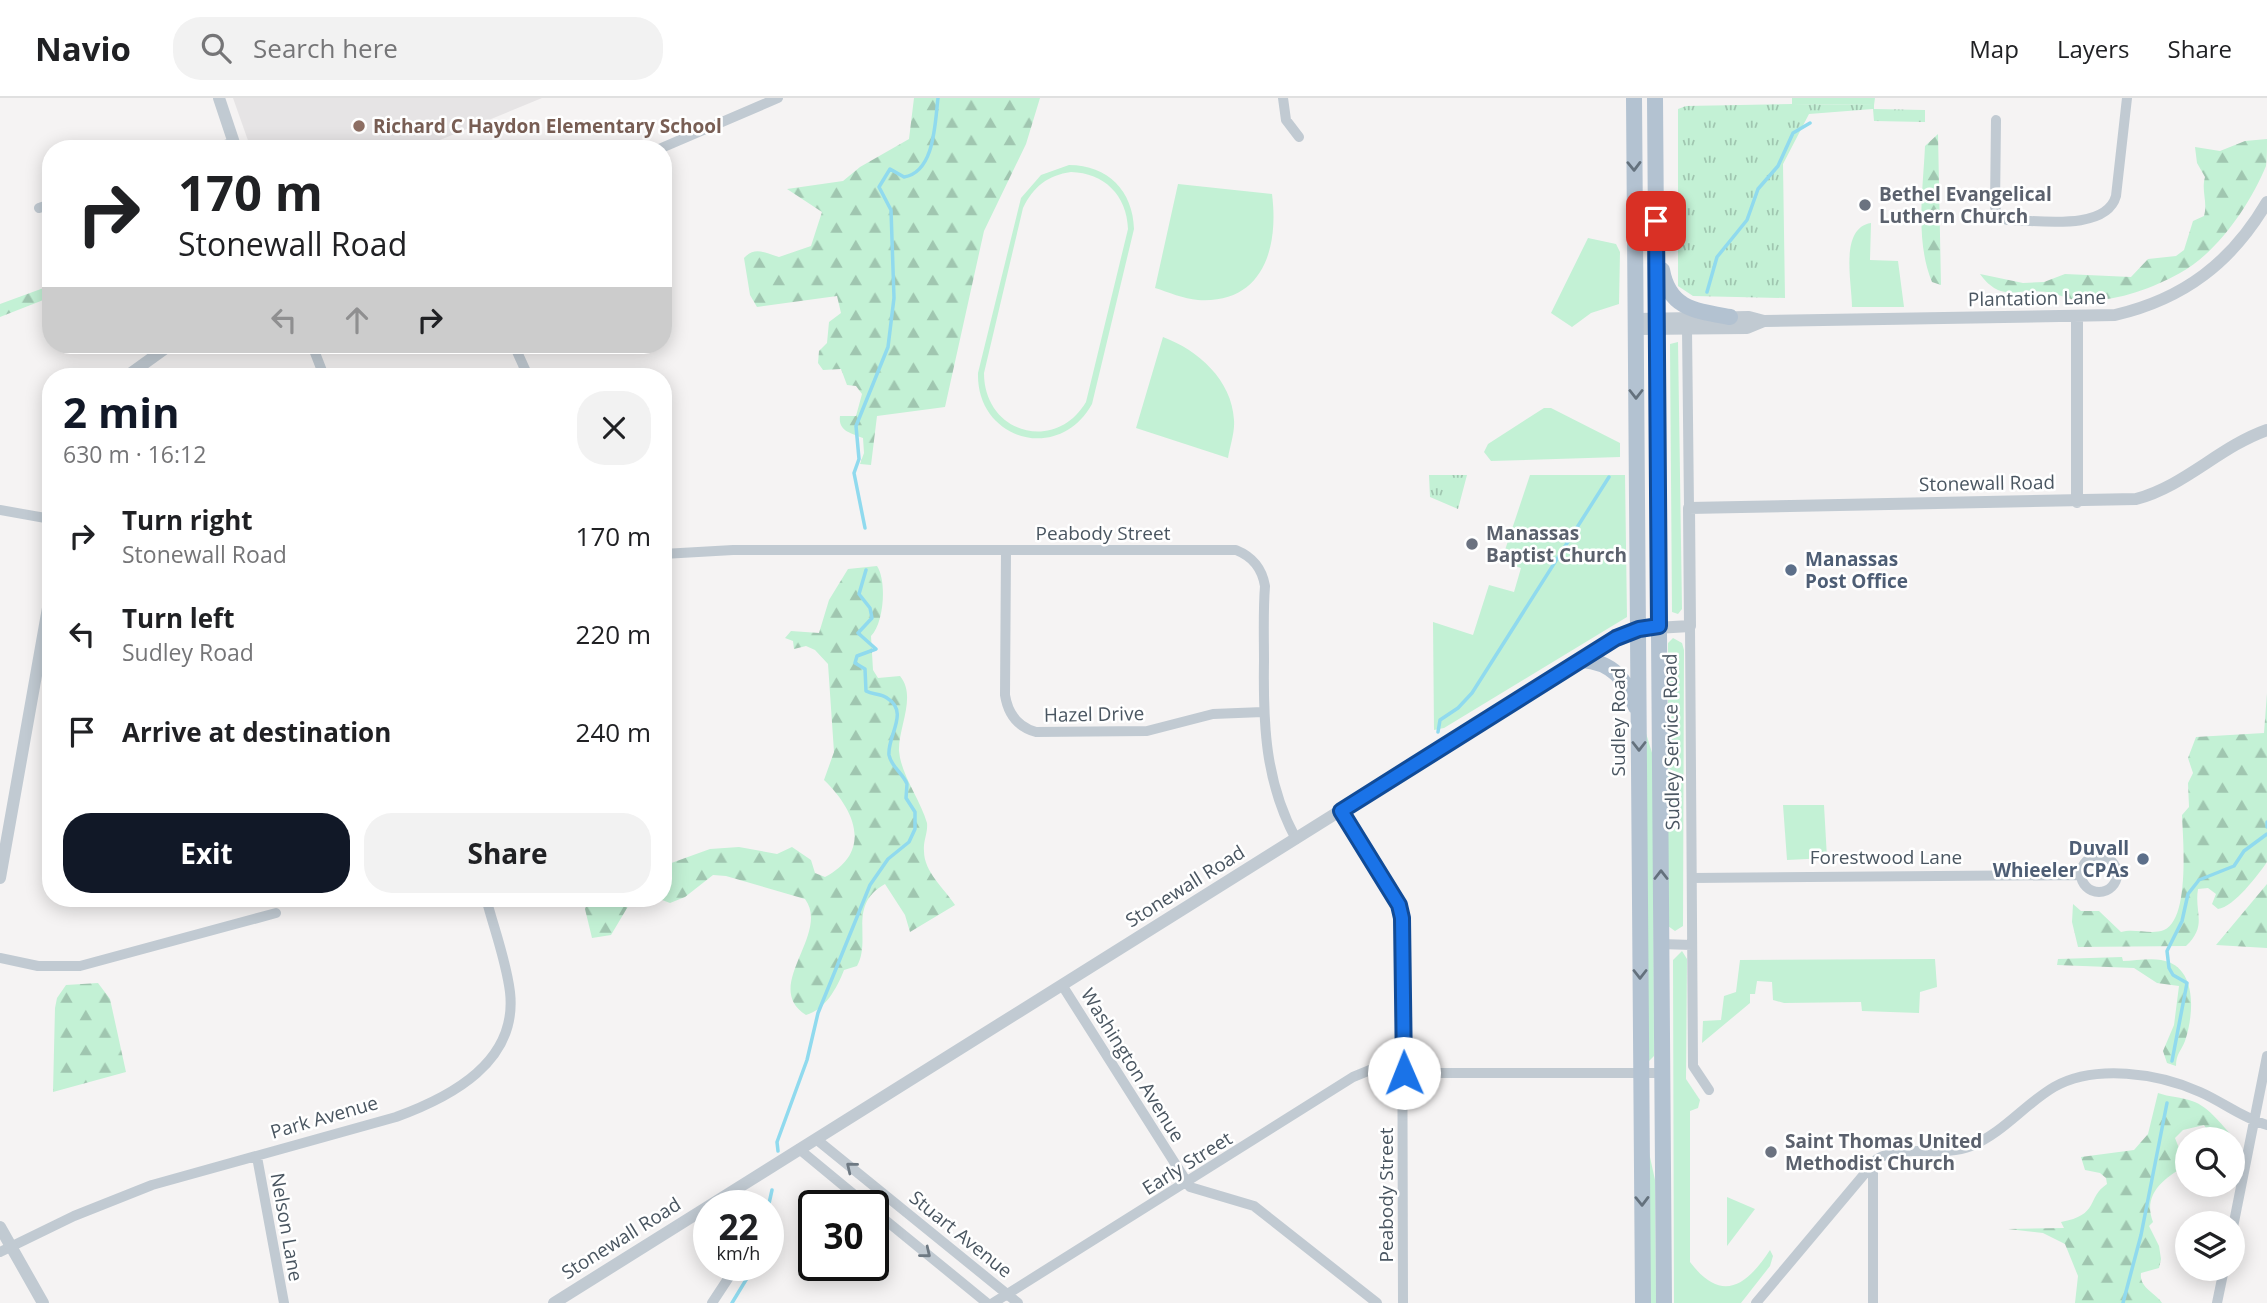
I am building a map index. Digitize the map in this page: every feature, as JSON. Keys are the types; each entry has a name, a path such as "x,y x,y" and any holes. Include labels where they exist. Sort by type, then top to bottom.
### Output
{"main road":[{"name":"Sudley Road","path":"1634,98 1643,1303"},
{"path":"1655,98 1664,1303"},
{"path":"1656,248 1664,282 1674,299 1695,309 1730,317"},
{"path":"1582,660 1603,663 1617,672 1633,701 1639,719"}],"street":[{"path":"219,98 233,140"},
{"path":"672,143 778,98"},
{"path":"1283,98 1286,120 1299,138"},
{"path":"1996,120 1995,207 2001,217 2007,220 2095,218 2109,209 2116,196 2127,98"},
{"name":"Plantation Lane","path":"1637,324 1730,317 1749,317 1764,321 2077,318 2115,315 2180,293 2224,260 2246,235 2267,202"},
{"path":"2077,318 2077,502"},
{"name":"Plantation Lane","path":"1657,324 1687,329 1747,328 1764,321"},
{"name":"Sudley Service Road","path":"1687,329 1693,1066 1709,1090"},
{"path":"138,368 158,354"},
{"name":"Stonewall Road","path":"1689,508 2117,501 2154,494 2189,476 2232,446 2267,430"},
{"path":"0,510 42,517"},
{"name":"Peabody Street","path":"672,553 709,550 1236,550 1245,554 1260,568 1265,586 1263,712 1267,760 1273,784 1296,839"},
{"name":"Hazel Drive","path":"1006,550 1005,695 1013,718 1027,729 1036,732 1147,731 1224,713 1263,712"},
{"name":"Stonewall Road","path":"744,1190 799,1149 1616,638 1639,629 1690,626"},
{"path":"0,878 42,642"},
{"name":"Peabody Street","path":"1341,811 1399,905 1402,918 1403,1303"},
{"name":"Forestwood Lane","path":"1692,878 2081,875"},
{"name":"Park Avenue","path":"6,1250 74,1216 152,1185 257,1157 418,1108 454,1090 485,1067 506,1030 510,995 488,907"},
{"path":"0,958 38,966 80,966 276,913"},
{"path":"1661,944 1692,944"},
{"name":"Washington Avenue","path":"1062,985 1187,1184"},
{"path":"2236,1211 2267,1056"},
{"name":"Early Street","path":"993,1303 1187,1184 1353,1077 1375,1068 1662,1073"},
{"path":"1756,1303 1873,1162 1891,1153 1934,1153 1968,1147 1996,1132 2051,1089 2068,1080 2095,1074 2176,1084 2209,1096 2254,1121 2267,1125"},
{"name":"Stuart Avenue","path":"816,1139 1018,1303"},
{"path":"799,1149 849,1190"},
{"name":"Nelson Lane","path":"257,1157 284,1303"},
{"path":"1873,1162 1873,1303"},
{"path":"1187,1184 1194,1190 1237,1199 1255,1207 1377,1303"},
{"name":"Stonewall Road","path":"554,1303 693,1216"},
{"name":"Stuart Avenue","path":"889,1223 987,1303"},
{"path":"0,1227 6,1250 43,1303"},
{"path":"712,1303 726,1281"},
{"path":"2217,1303 2222,1281"}],"shaded area":[{"name":"Richard C Haydon Elementary School","path":"233,98 542,98 440,140 248,140"}],"green space":[{"path":"914,98 1040,98 1026,144 984,231 945,407 877,416 871,465 860,464 864,453 863,438 843,428 840,416 856,416 862,394 856,386 847,385 841,369 823,370 818,363 819,351 827,343 829,322 841,313 837,296 757,307 750,295 744,258 756,251 779,257 811,246 822,212 787,189 843,181 860,167 909,139"},
{"path":"1792,98 1875,98 1874,105 1792,104"},
{"path":"1874,105 1874,109 1925,110 1925,122 1874,121 1873,109 1809,114 1783,164 1785,298 1693,296 1678,286 1678,109 1686,106"},
{"path":"1938,134 1941,285 1932,282 1927,266 1923,250 1921,215 1925,146"},
{"path":"2267,139 2266,166 2242,212 2207,253 2170,278 2124,296 2083,301 2047,292 2003,291 1988,283 1980,274 2023,283 2044,282 2065,274 2131,277 2148,259 2176,256 2184,250 2193,221 2204,216 2205,211 2205,177 2197,163 2195,147 2220,151 2245,141"},
{"path":"1069,165 1083,166 1106,175 1116,183 1129,203 1134,229 1092,404 1078,423 1060,434 1041,438 1022,436 1004,428 990,415 981,396 978,373 1021,198 1041,175","holes":["1071,172 1083,173 1112,188 1123,206 1128,229 1086,402 1073,418 1057,428 1023,430 1008,422 996,410 987,394 984,373 1023,208 1031,194 1048,179"]},
{"path":"1178,184 1272,194 1273,234 1269,252 1262,269 1252,282 1238,293 1220,299 1198,300 1155,288"},
{"path":"1871,223 1870,260 1898,261 1904,307 1852,307 1851,245 1861,227"},
{"path":"1588,238 1616,244 1620,252 1619,304 1591,313 1572,327 1551,313"},
{"path":"42,289 42,301 0,317 0,304"},
{"path":"1163,337 1200,358 1211,368 1227,392 1232,405 1234,425 1228,458 1136,428"},
{"path":"1678,342 1682,609 1678,614 1672,612 1670,344"},
{"path":"1544,408 1551,408 1620,443 1620,457 1491,461 1484,452 1488,444"},
{"path":"1429,475 1467,475 1458,509 1430,497"},
{"path":"1530,475 1625,475 1627,617 1444,728 1434,730 1433,622 1473,635 1489,585 1514,592 1521,568 1501,562"},
{"path":"877,566 880,573 883,602 879,622 871,636 873,670 878,678 900,676 905,684 907,702 899,742 900,760 927,823 924,847 927,866 955,905 910,932 905,915 885,884 874,892 863,912 861,956 857,966 844,970 825,1003 806,1015 794,1003 791,990 793,975 810,928 811,913 805,899 726,876 713,875 685,897 672,902 672,863 710,849 739,847 777,854 792,847 811,860 815,873 825,877 840,867 850,855 854,830 850,817 835,791 824,780 834,752 828,664 815,650 806,646 794,649 793,641 785,638 791,631 819,633 829,600 848,569"},
{"path":"1673,638 1682,643 1684,650 1683,926 1675,931 1668,926 1668,643"},
{"path":"2267,693 2267,862 2263,868 2231,903 2218,909 2212,904 2216,894 2208,888 2198,889 2197,932 2186,946 2078,947 2072,922 2073,904 2081,911 2099,911 2121,932 2159,931 2172,923 2181,895 2184,859 2182,815 2189,807 2188,783 2193,773 2188,758 2196,737 2264,733"},
{"path":"1645,730 1653,756 1654,1056 1649,1061 1646,1059"},
{"path":"1783,805 1824,805 1827,858 1787,860"},
{"path":"2267,884 2267,948 2216,945"},
{"path":"628,907 611,935 592,938 585,909"},
{"path":"1682,951 1687,959 1686,1079 1700,1100 1698,1108 1690,1111 1690,1262 1712,1283 1733,1285 1752,1273 1770,1250 1773,1256 1770,1266 1741,1303 1674,1303 1673,960"},
{"path":"2122,957 2123,961 2156,959 2173,964 2182,971 2187,981 2190,1018 2176,1066 2167,1063 2163,1051 2174,1025 2179,986 2157,983 2134,968 2057,965 2058,959"},
{"path":"1935,959 1937,987 1920,992 1919,1013 1862,1011 1861,1002 1784,1003 1773,1000 1772,982 1757,981 1755,994 1750,994 1750,1003 1702,1043 1703,1021 1721,1020 1724,996 1736,992 1740,960"},
{"path":"98,983 110,999 126,1072 53,1092 57,998 66,985"},
{"path":"2158,1093 2199,1104 2223,1127 2175,1127 2175,1172 2157,1188 2151,1203 2153,1222 2149,1226 2159,1246 2159,1268 2141,1273 2142,1282 2162,1303 2075,1303 2078,1276 2065,1244 2043,1233 2008,1229 2064,1228 2061,1222 2087,1211 2096,1195 2107,1184 2106,1178 2100,1173 2085,1170 2081,1157 2134,1150 2148,1134"},
{"path":"1648,1148 1655,1180 1656,1303 1650,1303"},
{"path":"1727,1197 1755,1209 1727,1246"}],"waterway":[{"path":"865,528 854,473 859,459 856,426 888,347 894,298 891,210 879,187 890,169 904,177 922,166 932,145 938,98"},
{"path":"1707,292 1717,257 1747,220 1758,189 1778,166 1793,133 1810,123"},
{"path":"1438,732 1440,720 1458,708 1472,693 1609,477"},
{"path":"778,1151 777,1142 807,1060 818,1013 870,885 888,859 909,842 915,829 915,812 906,798 907,784 889,755 897,710 887,698 866,691 865,669 855,663 857,656 876,649 858,633 872,618 870,608 859,594 866,570"},
{"path":"2267,822 2267,827"},
{"path":"2172,1061 2187,983 2173,975 2169,968 2167,951 2182,921 2188,894 2199,880 2234,866 2244,851 2267,834"},
{"path":"2123,1303 2141,1235 2167,1103"},
{"path":"732,1303 745,1281"}],"place":[{"name":"Richard C Haydon Elementary School","path":"359,126"},
{"name":"Bethel Evangelical Luthern Church","path":"1865,205"},
{"name":"Manassas Baptist Church","path":"1472,544"},
{"name":"Manassas Post Office","path":"1791,570"},
{"name":"Duvall Whieeler CPAs","path":"2143,859"},
{"name":"Saint Thomas United Methodist Church","path":"1771,1152"}],"route":[{"path":"1404,1073 1402,918 1399,905 1341,811 1616,638 1639,629 1659,626 1656,221"}]}
